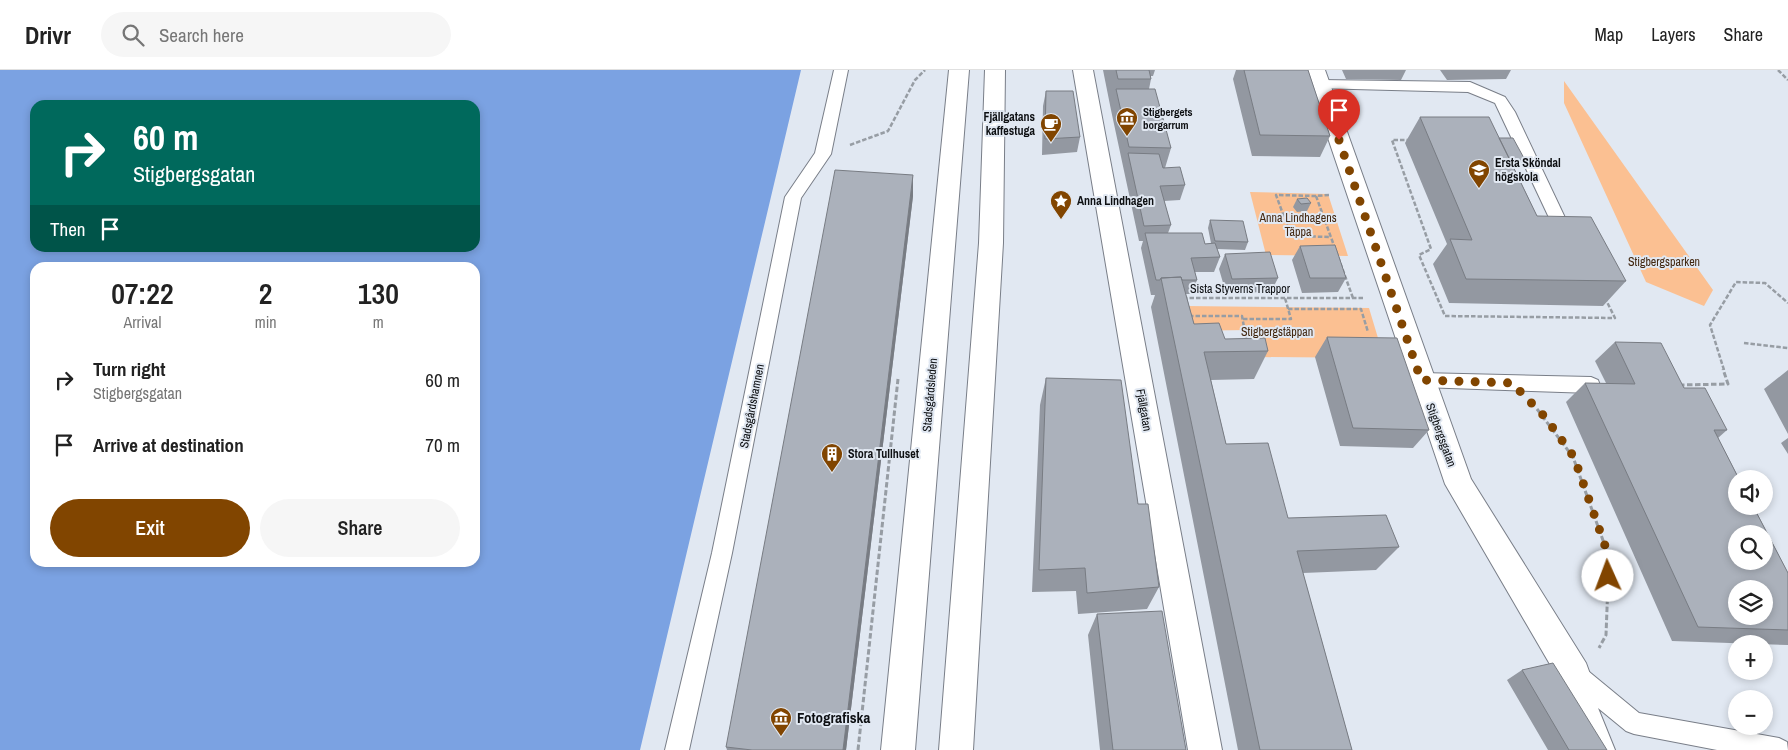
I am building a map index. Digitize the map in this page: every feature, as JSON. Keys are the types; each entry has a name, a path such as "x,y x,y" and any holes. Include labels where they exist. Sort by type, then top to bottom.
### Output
{"main road":[{"name":"Stadsgårdsleden","path":"898,750 959,70"},
{"path":"956,750 991,243 995,70"},
{"name":"Fjällgatan","path":"1083,70 1205,750"},
{"name":"Stigbergsgatan","path":"1318,77 1421,380 1459,484 1574,674"}],"lane":[{"name":"Stadsgårdshamnen","path":"677,750 722,553 793,197 823,154 842,70"},
{"path":"1318,77 1470,87 1500,100 1508,112 1560,224"},
{"path":"1421,380 1592,385"},
{"path":"1574,674 1634,723 1780,750"},
{"name":"Stigbergsgatan","path":"1574,674 1603,750"}],"path":[{"path":"823,154 888,131 915,80 925,70"},
{"path":"1778,70 1788,80"},
{"path":"1412,140 1392,140 1431,249 1419,255 1445,316 1615,318 1602,293"},
{"path":"1331,237 1291,236 1276,195 1333,195"},
{"path":"1316,196 1345,271 1353,298"},
{"path":"1286,220 1326,221"},
{"path":"1675,385 1728,384 1710,325 1736,282 1765,283 1788,303"},
{"name":"Sista Styverns Trappor","path":"1177,298 1370,298"},
{"path":"1185,298 1188,316 1242,316 1246,338"},
{"path":"1242,320 1291,319 1285,298"},
{"path":"1288,309 1361,309 1368,332"},
{"path":"1744,342 1788,348"},
{"path":"858,750 898,376"},
{"path":"1512,383 1545,417 1574,457 1594,510 1609,557 1606,635 1599,648"}],"green space":[{"name":"Stigbergsparken","path":"1564,81 1713,290 1704,306 1646,282 1564,103"},
{"name":"Anna Lindhagens Täppa","path":"1250,192 1328,194 1348,256 1266,255"},
{"name":"Stigbergstäppan","path":"1186,306 1369,308 1384,358 1256,357 1248,330 1178,331"}],"water":[{"path":"0,70 801,70 640,750 0,750"}],"building":[{"path":"1116,70 1149,70 1151,79 1118,79"},
{"path":"1244,70 1308,70 1330,136 1260,135"},
{"path":"1116,89 1155,89 1171,148 1129,147"},
{"path":"1046,91 1073,91 1080,137 1045,139"},
{"path":"1420,117 1489,117 1537,216 1591,217 1626,281 1466,279 1450,239 1472,240"},
{"path":"1499,138 1513,138 1525,160 1510,160"},
{"path":"1128,153 1159,154 1163,168 1180,167 1185,185 1160,186 1171,225 1144,226"},
{"name":"Stora Tullhuset","path":"835,170 913,175 843,750 752,750 726,747"},
{"path":"1307,198 1311,203 1301,204 1297,199"},
{"path":"1210,220 1243,221 1248,242 1215,241"},
{"path":"1145,233 1202,233 1205,244 1215,243 1220,257 1191,258 1197,280 1182,280 1181,277 1156,280"},
{"path":"1335,245 1346,278 1310,278 1300,246"},
{"path":"1270,252 1278,278 1232,279 1225,254"},
{"path":"1181,277 1194,324 1219,323 1225,339 1265,338 1268,351 1204,352 1226,444 1268,443 1288,518 1386,515 1399,547 1297,551 1352,750 1260,750 1161,278"},
{"path":"1327,337 1397,338 1429,430 1353,428"},
{"path":"1615,342 1661,343 1684,388 1705,388 1727,430 1714,430 1734,470 1728,470 1728,515 1758,515 1763,525 1728,525 1728,570 1773,570 1773,544 1788,573 1788,630 1698,627 1585,383 1635,384"},
{"path":"1046,378 1121,380 1138,504 1148,504 1159,587 1087,593 1085,568 1039,570"},
{"path":"1162,611 1186,750 1113,750 1097,614"},
{"path":"1553,663 1607,750 1569,750 1522,670"}],"place":[{"name":"Stigbergets borgarrum","path":"1127,137"},
{"name":"Fjällgatans kaffestuga","path":"1051,143"},
{"name":"Ersta Sköndal högskola","path":"1479,189"},
{"name":"Anna Lindhagen","path":"1061,220"},
{"name":"Stora Tullhuset","path":"832,473"},
{"name":"Fotografiska","path":"781,737"}],"route":[{"path":"1339,140 1421,380 1512,383 1545,417 1574,457 1609,557 1608,576"}]}
